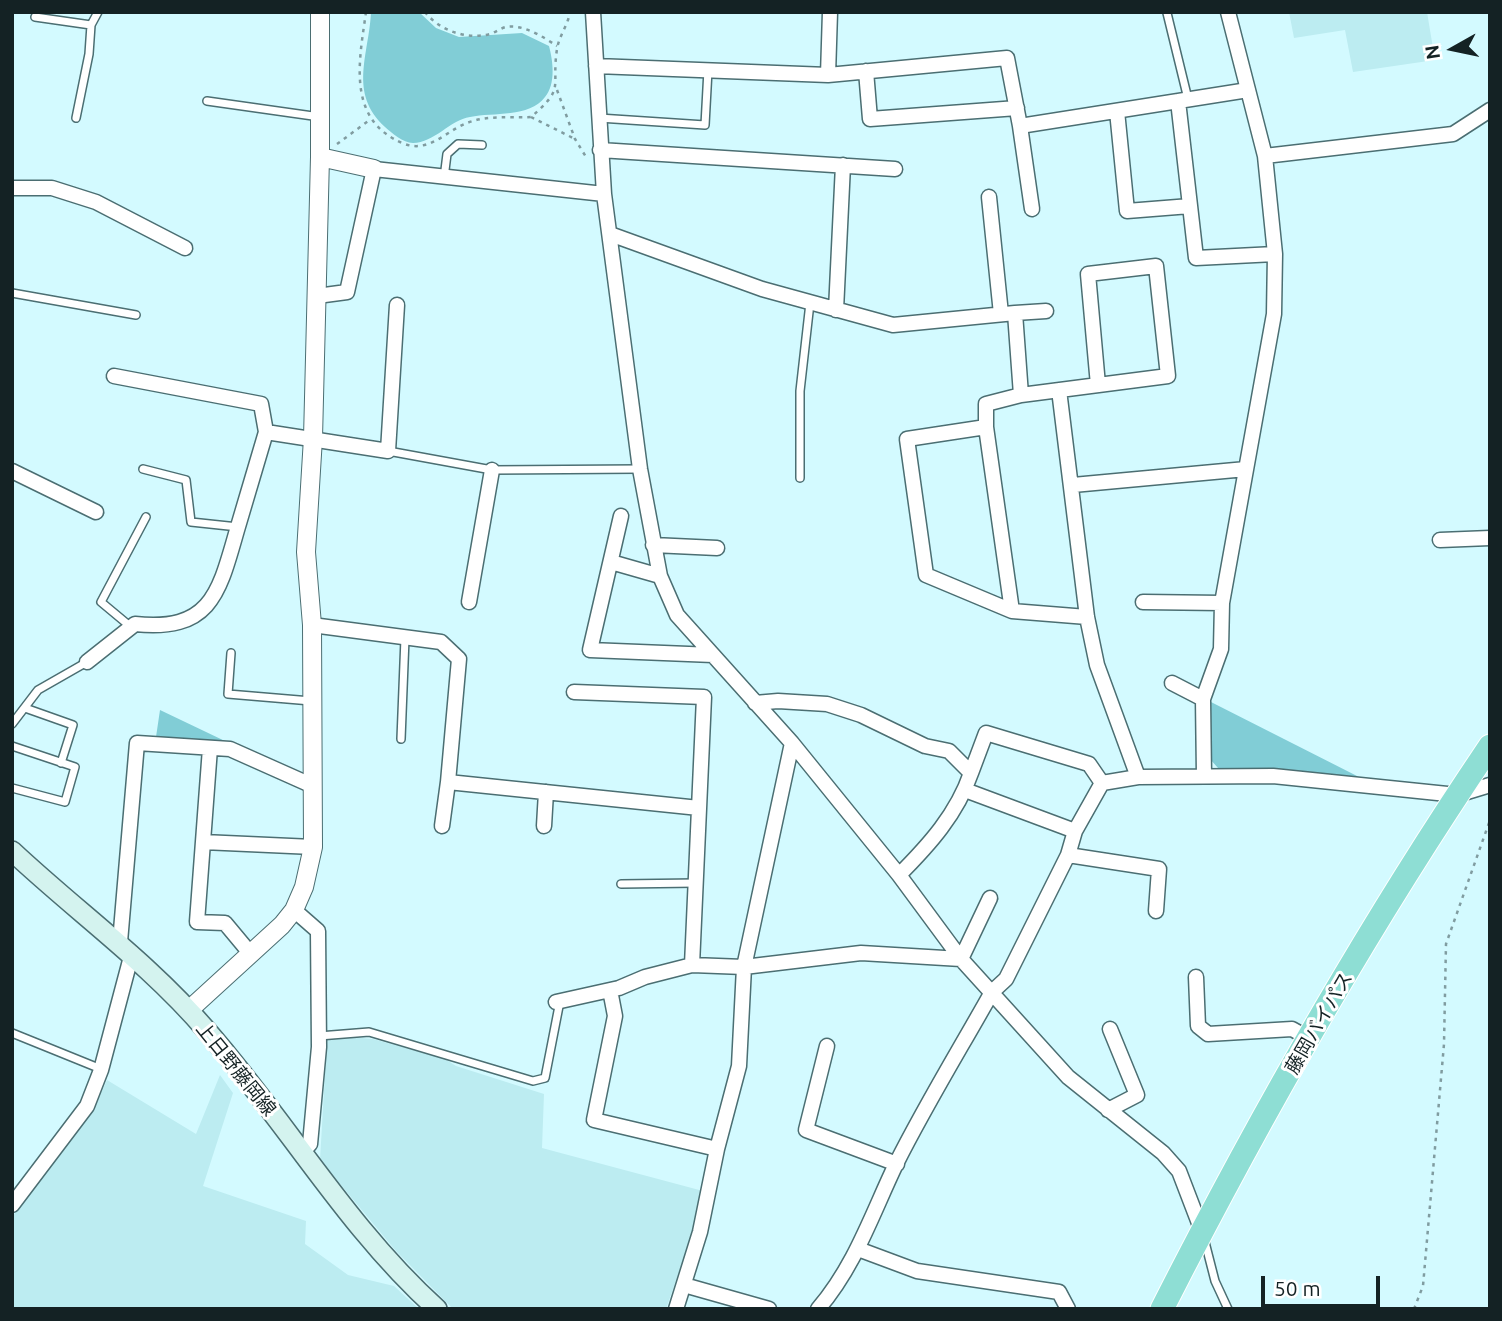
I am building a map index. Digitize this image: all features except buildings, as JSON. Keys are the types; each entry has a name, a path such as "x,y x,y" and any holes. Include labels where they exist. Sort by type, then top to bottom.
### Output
{"highway":[{"name":"藤岡バイパス","path":"1162,1309 1202,1231 1310,1039 1457,795 1490,746"}],"main road":[{"name":"上日野藤岡線","path":"12,851 126,948 189,1010 386,1258 437,1309"}],"street":[{"path":"189,1010 294,910 304,887 313,847 312,625 306,552 317,296 320,12"},
{"path":"593,12 604,194 640,469 660,576 677,615 792,743 899,875 961,959 1068,1077 1163,1153 1179,1171 1202,1231"},
{"path":"828,75 830,12"},
{"path":"1204,776 1203,699 1221,649 1222,603 1274,314 1275,254 1265,156 1228,12"},
{"path":"596,66 828,75 1007,58 1032,209"},
{"path":"866,71 870,119 1017,108"},
{"path":"1020,126 1248,90"},
{"path":"1183,100 1196,258 1275,254"},
{"path":"1265,156 1453,134 1490,110"},
{"path":"1117,111 1127,211 1190,206"},
{"path":"600,150 895,169"},
{"path":"320,157 374,169 604,194"},
{"path":"835,310 843,165"},
{"path":"317,296 347,292 374,169"},
{"path":"12,188 52,188 96,202 185,248"},
{"path":"989,197 1021,395"},
{"path":"610,234 762,289 893,325 1046,311"},
{"path":"1012,611 986,427 986,404 1021,395 1168,376 1156,266 1088,274 1098,385"},
{"path":"265,432 388,451 397,305"},
{"path":"87,662 135,624 165,627 185,621 206,607 222,585 265,432 261,404 114,376"},
{"path":"1059,390 1073,485 1087,617 1097,665 1138,777"},
{"path":"986,427 906,439 926,575 1012,611 1087,617"},
{"path":"1073,485 1246,469"},
{"path":"469,602 492,470"},
{"path":"12,471 96,512"},
{"path":"621,516 590,650 713,655"},
{"path":"1440,540 1490,538"},
{"path":"653,545 717,548"},
{"path":"611,562 660,576"},
{"path":"1143,602 1222,603"},
{"path":"312,625 441,642 459,659 442,826"},
{"path":"1172,683 1203,699"},
{"path":"574,692 704,697 692,965"},
{"path":"755,703 778,701 827,704 861,715 925,746 949,751 971,774"},
{"path":"899,875 934,840 965,790 986,733 1088,764 1102,783"},
{"path":"12,1205 87,1106 102,1070 126,948 137,743 230,749 313,786"},
{"path":"676,1309 700,1232 716,1149 739,1066 744,967 792,743"},
{"path":"210,748 197,922 225,923 250,953"},
{"path":"1102,783 1138,777 1273,776 1457,795 1490,785"},
{"path":"448,782 699,807"},
{"path":"818,1309 838,1285 858,1249 897,1164 992,992 1006,979 1068,855 1075,831 1102,783"},
{"path":"965,790 1075,831"},
{"path":"544,826 546,792"},
{"path":"203,842 313,847"},
{"path":"1068,855 1159,869 1156,911"},
{"path":"961,959 990,898"},
{"path":"294,910 318,931 318,1037 310,1144 303,1152"},
{"path":"558,1002 610,990 692,965 744,967 861,953 961,959"},
{"path":"1196,977 1198,1026 1208,1034 1292,1029 1310,1039"},
{"path":"610,990 615,1016 594,1120 716,1149"},
{"path":"1108,1110 1137,1095 1110,1029"},
{"path":"827,1046 806,1130 897,1164"},
{"path":"858,1249 917,1271 1059,1292 1068,1309"},
{"path":"684,1285 769,1309"}],"lane":[{"path":"76,118 89,54 91,25 98,12"},
{"path":"1167,13 1183,100"},
{"path":"35,18 91,25"},
{"path":"598,118 705,125 708,70"},
{"path":"207,102 320,117"},
{"path":"444,178 447,154 458,144 482,145"},
{"path":"12,293 136,315"},
{"path":"800,478 800,391 810,303"},
{"path":"388,451 492,470 640,469"},
{"path":"143,469 186,480 191,522 238,527"},
{"path":"131,627 101,601 146,517"},
{"path":"401,739 405,637"},
{"path":"231,653 228,694 312,701"},
{"path":"12,724 38,690 87,662"},
{"path":"25,708 73,725 61,763"},
{"path":"12,746 75,767 65,802 12,788"},
{"path":"621,884 696,883"},
{"path":"318,1037 369,1032 533,1081 545,1078 558,1002"},
{"path":"12,1033 102,1070"},
{"path":"1202,1231 1215,1281 1228,1309"}],"path":[{"path":"366,12 358,78 371,118 384,134 403,144 417,146 481,118 531,117 575,139"},
{"path":"425,12 440,27 458,34 490,33 506,27 523,28 557,47"},
{"path":"570,12 557,47 557,89 575,139 586,158"},
{"path":"531,117 557,89"},
{"path":"320,157 371,118"},
{"path":"1414,1309 1423,1286 1444,1044 1446,944 1463,887 1490,820"}],"shaded area":[{"path":"371,12 419,12 436,28 459,37 522,33 549,46 553,72 551,86 545,97 530,108 470,117 421,142 405,141 385,127 367,101 363,73"},
{"path":"1289,12 1427,12 1435,60 1353,72 1345,30 1294,38"},
{"path":"1209,701 1359,777 1218,768 1210,759"},
{"path":"160,710 227,742 156,737"},
{"path":"327,1039 373,1039 445,1059 456,1066 544,1094 542,1148 703,1191 691,1237 666,1309 453,1309 396,1251 320,1160"},
{"path":"220,1075 233,1093 203,1186 306,1221 305,1244 348,1275 394,1286 419,1309 12,1309 12,1217 94,1108 107,1080 196,1134"}]}
